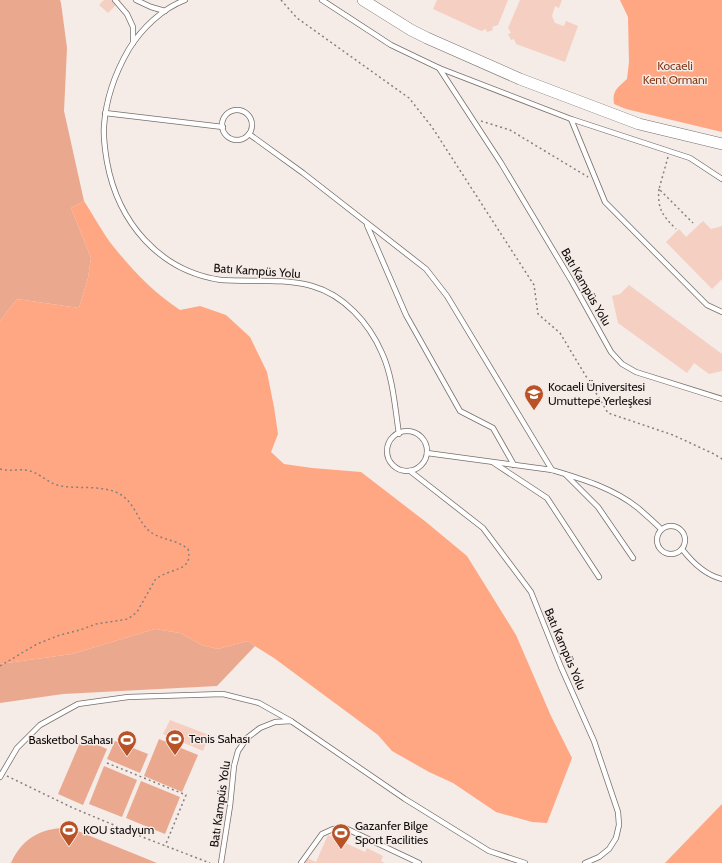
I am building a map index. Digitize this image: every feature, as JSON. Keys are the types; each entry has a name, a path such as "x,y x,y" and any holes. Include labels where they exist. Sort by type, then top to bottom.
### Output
{"street":[{"path":"363,0 411,30 520,79 639,124 722,144"}],"lane":[{"path":"115,0 127,14 133,27 133,44"},
{"path":"136,0 151,7 165,11"},
{"name":"Batı Kampüs Yolu","path":"185,0 175,4 146,26 133,44 116,74 105,113 103,140 109,175 116,192 130,222 149,246 166,260 180,268 208,278 235,281 296,283 312,286 337,298 348,306 366,326 383,354 394,402 399,434 392,439 388,445 387,452 392,464 404,471 410,471 482,528 531,592 560,667 594,741 618,812 619,825 616,838 609,849 599,857 585,863"},
{"path":"322,0 391,45 440,68 571,120 690,158 722,179"},
{"name":"Batı Kampüs Yolu","path":"440,68 501,163 571,280 611,352 622,364 636,372 722,399"},
{"path":"236,110 241,110 249,115 252,129 249,134 241,139 232,139 227,136 223,127 224,118 227,114 236,110"},
{"path":"105,113 223,127"},
{"path":"571,120 605,202 707,306 722,312"},
{"path":"249,134 303,173 426,269 447,296 552,470"},
{"path":"366,223 406,315 460,411 493,428 514,465"},
{"path":"399,434 409,431 415,433 424,441 426,447 427,453 425,460 416,469 410,471"},
{"path":"427,453 552,470 590,482 616,493 638,508 661,529"},
{"path":"492,462 547,498 599,577"},
{"path":"565,474 598,507 633,558"},
{"path":"670,526 679,528 685,540 682,549 674,554 669,554 661,550 658,546 656,537 661,529 670,526"},
{"path":"682,549 701,568 712,576 722,579"},
{"path":"1,775 17,748 40,725 78,704 128,697 223,694 259,703 291,722 405,799 489,851 526,863"},
{"name":"Batı Kampüs Yolu","path":"221,863 230,806 234,766 238,751 248,738 260,728 275,722 291,722"},
{"path":"301,863 322,834 332,829 345,828 419,863"}],"path":[{"path":"281,0 297,18 409,98 432,127 534,285 538,314 560,333 608,413 673,435 722,459"},
{"path":"479,120 510,130 597,183"},
{"path":"669,152 659,189 658,201 663,215 676,229"},
{"path":"659,189 693,223"},
{"path":"0,469 12,471 28,470 60,486 108,490 119,494 132,504 145,528 152,533 182,544 188,549 189,559 188,563 181,568 168,572 155,580 137,612 128,619 96,624 60,635 37,644 0,666"},
{"path":"107,763 186,796 165,846"},
{"path":"1,775 72,808 210,863"}],"shaded area":[{"path":"0,0 60,0 67,48 64,111 84,201 71,208 91,258 88,278 79,308 17,299 0,321"},
{"path":"155,629 180,633 202,645 218,649 247,641 255,646 217,686 63,694 0,703 0,664 72,654"},
{"path":"82,738 107,749 83,805 58,794"},
{"path":"159,739 198,755 182,792 144,776"},
{"name":"Basketbol Sahası","path":"115,741 148,754 140,773 107,759"},
{"path":"104,766 137,780 122,817 89,804"},
{"path":"141,781 180,797 165,834 126,818"},
{"name":"KOU stadyum","path":"63,825 157,863 11,863 15,855 31,838 44,831 61,828"}],"green space":[{"name":"Kocaeli Kent Ormanı","path":"620,0 722,0 722,132 626,109 614,104 616,90 627,79 629,62 628,17"},
{"path":"84,201 113,246 152,289 180,310 200,306 226,315 250,337 267,372 274,407 278,434 271,452 284,464 361,472 467,556 516,635 551,716 572,758 547,823 532,822 496,812 453,783 429,772 392,751 378,735 274,658 247,641 218,649 202,645 180,633 155,629 72,654 0,664 0,321 17,299 79,308 88,278 91,258 71,208"},
{"path":"722,804 722,863 665,863"}],"building":[{"path":"104,0 121,0 108,13 99,5"},
{"path":"437,0 508,0 498,25 492,27 493,30 487,32 486,29 481,31 433,9"},
{"path":"520,0 562,0 559,8 555,6 552,16 555,23 564,26 566,21 578,26 565,62 516,44 514,39 511,40 508,34 511,33 508,28"},
{"path":"703,221 711,229 722,226 722,279 712,289 666,242 679,229 686,237"},
{"path":"629,285 722,354 722,371 709,374 694,363 687,373 618,323 612,296 620,294"},
{"path":"170,720 209,735 203,751 163,734"},
{"name":"Gazanfer Bilge Sport Facilities","path":"328,835 365,852 367,848 383,856 381,861 385,863 303,863 305,857 316,862"}],"place":[{"name":"Kocaeli Üniversitesi Umuttepe Yerleşkesi","path":"534,411"},
{"name":"Tenis Sahası","path":"175,756"},
{"name":"Basketbol Sahası","path":"127,757"},
{"name":"KOU stadyum","path":"69,847"},
{"name":"Gazanfer Bilge Sport Facilities","path":"341,850"}]}
